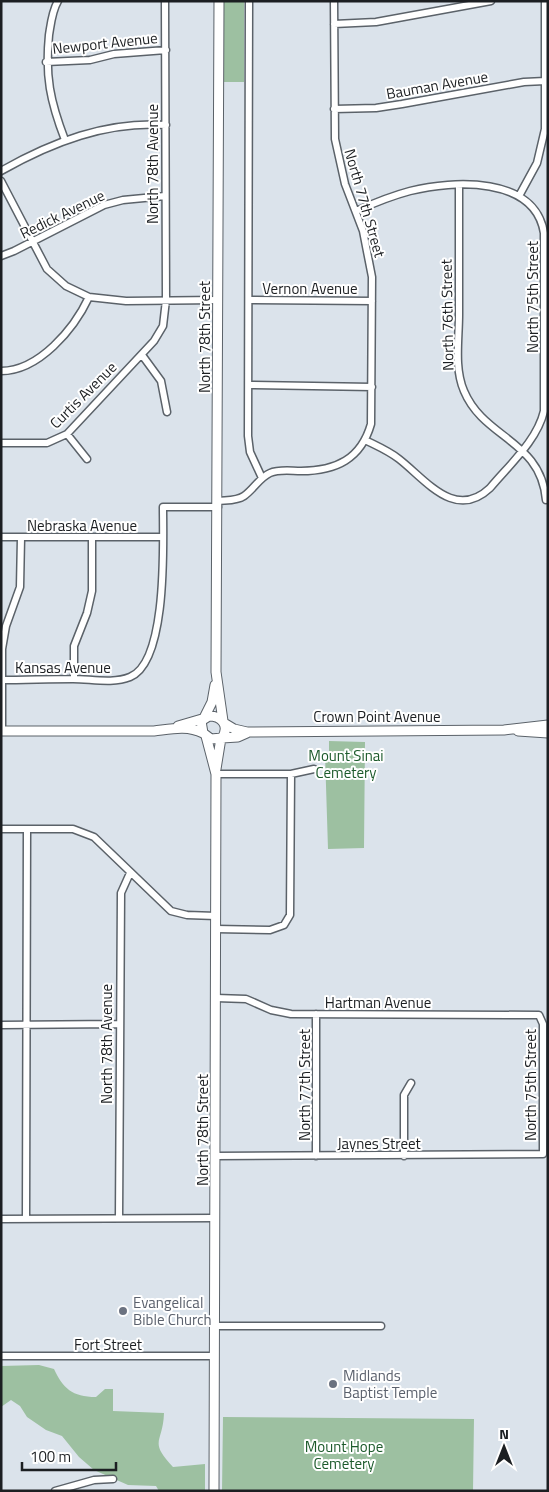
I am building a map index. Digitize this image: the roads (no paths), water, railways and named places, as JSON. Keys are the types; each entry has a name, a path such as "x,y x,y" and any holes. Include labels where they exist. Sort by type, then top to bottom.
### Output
{"street":[{"path":"58,1 52,16 46,62 50,95 66,140"},
{"name":"North 78th Avenue","path":"163,326 166,300 165,1"},
{"name":"North 78th Street","path":"216,672 218,1"},
{"path":"249,1 249,445 253,460 262,478"},
{"name":"North 77th Street","path":"334,1 335,139 340,163 368,254 372,301 371,424 365,440"},
{"path":"334,24 376,22 491,1"},
{"path":"356,211 412,190 459,185 502,189 519,196 535,168 542,146 545,81 545,1"},
{"name":"Newport Avenue","path":"46,62 90,60 114,54 166,50"},
{"name":"Bauman Avenue","path":"334,109 385,107 524,82 545,81"},
{"path":"1,171 66,140 115,126 166,125"},
{"path":"1,181 47,269 66,286 89,297 116,300 218,300"},
{"name":"North 76th Street","path":"459,185 459,374 464,392 475,410 521,450 540,471 545,487 546,500"},
{"name":"Redick Avenue","path":"1,256 104,205 124,200 165,196"},
{"name":"North 75th Street","path":"519,196 537,212 544,233 544,411 538,429 521,450"},
{"path":"1,371 23,368 40,358 78,318 89,297"},
{"name":"Vernon Avenue","path":"249,300 372,301"},
{"name":"Curtis Avenue","path":"1,443 47,443 67,434 142,355 163,326"},
{"path":"142,355 161,382 167,412"},
{"path":"249,385 372,387"},
{"path":"67,434 87,459"},
{"path":"163,537 163,507 218,504 241,497 262,478 276,472 323,470 341,465 357,452 365,440 397,457 440,493 460,501 482,495 521,450"},
{"name":"Nebraska Avenue","path":"1,537 163,537"},
{"name":"Kansas Avenue","path":"2,680 123,679 136,673 146,658 159,618 163,594 163,537"},
{"path":"21,538 21,581 4,634 2,731 154,731 176,728 192,729 214,740 222,738"},
{"path":"74,679 74,646 87,613 92,591 92,538"},
{"path":"216,672 212,702 203,718 205,735 216,771"},
{"path":"216,672 226,731 222,738 216,771"},
{"path":"176,728 214,716 224,722"},
{"name":"Crown Point Avenue","path":"224,722 234,729 247,732 508,729 548,733"},
{"name":"Crown Point Avenue","path":"508,729 548,724"},
{"name":"Crown Point Avenue","path":"222,738 238,737 247,732"},
{"path":"216,771 291,774 314,769"},
{"name":"North 78th Street","path":"214,1491 216,771"},
{"path":"216,929 270,930 284,925 290,915 291,774"},
{"path":"1,829 74,829 87,833 172,911 187,915 216,916"},
{"path":"26,1219 27,829"},
{"name":"North 78th Avenue","path":"119,1218 121,893 130,873"},
{"name":"Hartman Avenue","path":"216,998 246,999 278,1012 316,1014 533,1014 541,1017"},
{"name":"North 77th Street","path":"316,1014 316,1156"},
{"name":"North 75th Street","path":"541,1017 543,1154"},
{"path":"1,1025 120,1024"},
{"path":"404,1156 404,1095 411,1083"},
{"name":"Jaynes Street","path":"216,1156 543,1154"},
{"path":"1,1219 215,1218"},
{"path":"215,1326 381,1326"},
{"name":"Fort Street","path":"1,1356 214,1356"},
{"path":"56,1491 94,1480 113,1480"}],"place":[{"name":"Evangelical Bible Church","path":"123,1311"},
{"name":"Midlands Baptist Temple","path":"333,1384"}],"park label":[{"name":"Mount Sinai Cemetery","path":"346,764"},
{"name":"Mount Hope Cemetery","path":"344,1454"}]}
